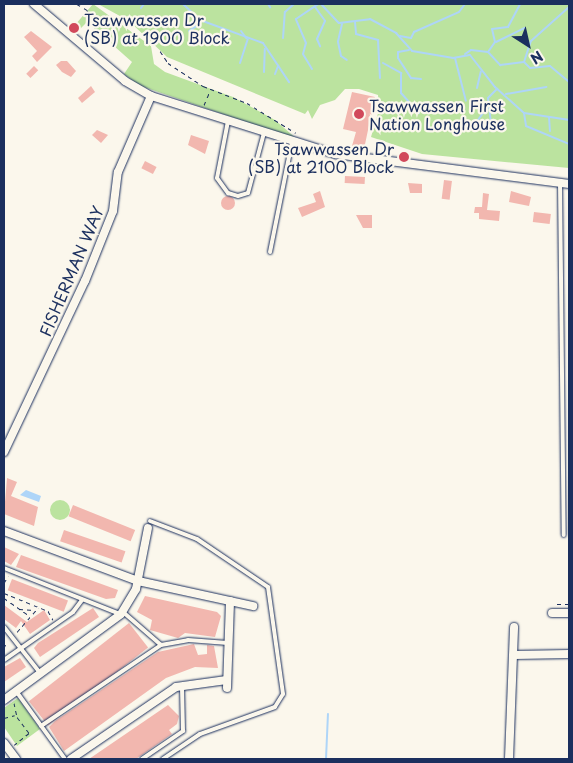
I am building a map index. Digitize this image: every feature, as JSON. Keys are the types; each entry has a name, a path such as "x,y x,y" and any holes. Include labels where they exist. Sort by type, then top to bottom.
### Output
{"street":[{"path":"34,4 125,81 151,96 292,142 352,158 569,184"},
{"name":"FISHERMAN WAY","path":"4,452 85,281 113,211 121,165 151,96"},
{"path":"4,700 122,613 138,581 149,524"},
{"path":"4,531 138,581 253,606"},
{"path":"71,759 182,684 227,684 230,601"},
{"path":"552,613 569,613"},
{"path":"509,759 515,655 514,627"},
{"path":"515,655 569,654"},
{"path":"4,743 16,759"}],"lane":[{"path":"228,121 217,178 228,193 248,193 264,133"},
{"path":"270,252 292,142"},
{"path":"560,182 564,535"},
{"path":"149,524 197,539 268,587 284,694 275,707 200,734 163,759"},
{"path":"4,568 82,600 122,613 161,645"},
{"path":"4,660 56,624 82,600"},
{"path":"4,627 23,647 41,674"},
{"path":"42,726 161,645 188,640 228,643"},
{"path":"142,759 183,731 182,684"},
{"path":"16,691 65,759"}],"path":[{"path":"77,4 87,10 91,20"},
{"path":"160,51 168,64 211,90 247,103 296,133"},
{"path":"203,112 211,90"},
{"path":"4,583 10,570"},
{"path":"4,593 48,612 56,624"},
{"path":"4,598 28,615"},
{"path":"557,604 569,604"},
{"path":"17,632 28,615 39,607"},
{"path":"19,609 35,610"},
{"path":"4,648 11,637"},
{"path":"14,700 16,715 25,725 29,734 14,745"},
{"path":"4,718 16,715"},
{"path":"25,725 37,720"}],"green space":[{"path":"93,4 151,46 154,64 165,72 233,97 275,120 298,140 138,85 124,74 132,62 87,22 80,29 75,25"},
{"path":"98,4 569,4 569,168 422,154 371,137 379,110 378,95 359,89 345,89 335,100 320,105 312,119 308,110 305,114 167,57 129,21"},
{"path":"60,500 67,503 70,510 67,517 60,520 53,517 50,510 53,503"},
{"path":"18,698 40,729 17,746 4,727 4,708"}],"water":[{"path":"26,490 41,496 39,502 20,495"}],"building":[{"path":"31,31 52,47 37,62 32,56 37,51 24,37"},
{"path":"61,61 67,61 76,71 71,77 62,72 56,65"},
{"path":"34,66 38,70 30,78 26,74"},
{"path":"91,86 95,92 82,103 78,98"},
{"path":"352,92 375,97 364,149 352,146 356,132 343,129"},
{"path":"97,130 108,135 101,143 92,135"},
{"path":"191,135 209,141 205,154 188,145"},
{"path":"145,161 157,167 153,174 141,168"},
{"path":"345,176 365,177 365,184 345,183"},
{"path":"444,180 452,181 450,200 442,199"},
{"path":"408,183 422,184 422,193 410,193"},
{"path":"320,191 325,207 302,217 298,208 316,202 313,194"},
{"path":"511,191 531,197 529,206 509,202"},
{"path":"483,193 489,194 487,210 500,211 499,221 479,219 479,213 474,213 475,207 482,207"},
{"path":"228,196 233,198 235,203 233,208 228,210 223,208 221,203 223,198"},
{"path":"534,212 551,214 550,224 533,222"},
{"path":"356,215 372,215 372,228 363,228"},
{"path":"7,478 17,482 11,496 38,507 34,526 4,514"},
{"path":"73,505 135,530 131,541 69,516"},
{"path":"64,530 125,551 122,563 60,541"},
{"path":"4,547 19,554 11,565 4,561"},
{"path":"21,555 118,590 115,598 106,599 16,567"},
{"path":"12,579 68,601 64,612 8,590"},
{"path":"145,596 217,612 221,616 215,637 185,633 178,638 150,630 152,620 137,612"},
{"path":"4,605 27,622 44,610 50,620 30,634 21,621 16,628 4,619"},
{"path":"93,608 99,617 40,657 34,648 38,643"},
{"path":"129,623 148,647 48,726 29,701"},
{"path":"194,644 198,655 207,654 207,645 214,646 218,668 195,667 166,678 64,751 49,727 55,721 158,652"},
{"path":"20,658 26,667 4,682 4,667"},
{"path":"168,705 179,716 177,724 169,730 172,734 136,759 89,759"}],"waterway":[{"path":"141,8 144,4"},
{"path":"183,4 200,20 263,43 289,82"},
{"path":"283,38 285,12 294,4"},
{"path":"312,69 303,54 306,43 296,19 318,4"},
{"path":"321,4 339,23 370,19 396,33 412,51 453,58 470,55 495,87 524,113 526,126 569,144"},
{"path":"438,4 444,4"},
{"path":"400,36 411,38 414,32 459,12 465,4"},
{"path":"488,52 495,42 492,29 508,27 520,4"},
{"path":"315,7 325,21 317,39 320,46"},
{"path":"524,62 531,41 569,7"},
{"path":"189,31 195,27 194,17"},
{"path":"355,22 356,34 378,40 380,78"},
{"path":"342,24 338,42 341,56 347,60"},
{"path":"496,42 525,28"},
{"path":"241,31 246,38"},
{"path":"240,63 248,39"},
{"path":"264,72 265,49"},
{"path":"409,50 398,52 398,58 411,78 421,79"},
{"path":"465,54 471,50 488,52 500,65 524,62"},
{"path":"455,58 466,101"},
{"path":"524,62 530,68 550,66 569,82"},
{"path":"383,63 401,73 401,93 419,113"},
{"path":"275,74 278,66"},
{"path":"477,88 481,71"},
{"path":"506,94 546,87"},
{"path":"491,123 488,98 497,89"},
{"path":"478,120 487,107"},
{"path":"524,113 569,120"},
{"path":"549,117 550,131"},
{"path":"326,759 328,714"}],"place":[{"name":"Tsawwassen Dr (SB) at 1900 Block","path":"74,28"},
{"name":"Tsawwassen First Nation Longhouse","path":"359,114"},
{"name":"Tsawwassen Dr (SB) at 2100 Block","path":"404,157"}]}
